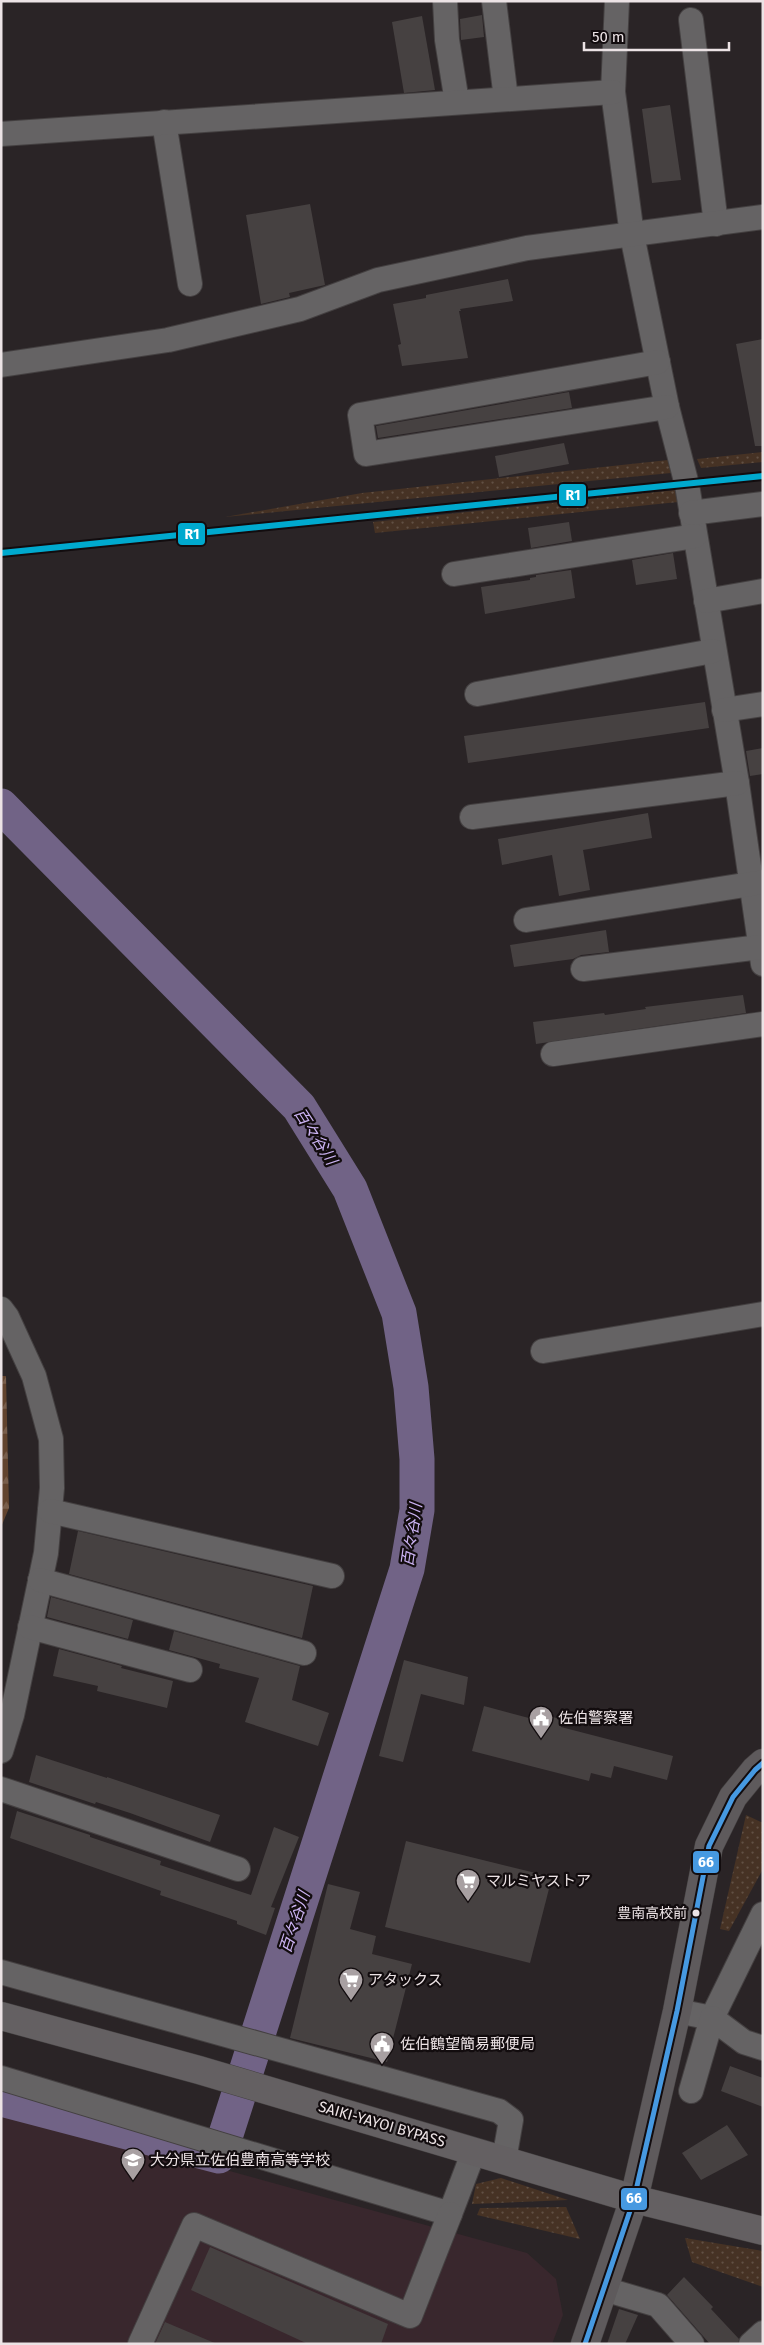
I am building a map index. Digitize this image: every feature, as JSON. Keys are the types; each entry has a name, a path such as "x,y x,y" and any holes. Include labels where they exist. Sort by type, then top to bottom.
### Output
{"highway":[{"name":"SAIKI-YAYOI BYPASS","path":"1,2016 199,2070 634,2199 763,2231"}],"main road":[{"path":"585,2344 634,2199 677,2011 709,1846 733,1797 763,1763"}],"street":[{"path":"445,1 447,40 457,102"},
{"path":"494,1 506,99"},
{"path":"583,969 762,956 758,882 737,783 713,651 687,484 667,407 632,235 613,92 617,1"},
{"path":"691,20 716,224"},
{"path":"1,134 613,92"},
{"path":"164,122 190,284"},
{"path":"1,365 168,340 300,308 378,280 527,248 763,217"},
{"path":"658,362 360,415 366,454 667,407"},
{"path":"691,513 763,504"},
{"path":"454,574 695,536"},
{"path":"706,601 763,591"},
{"path":"477,694 713,651"},
{"path":"724,710 763,704"},
{"path":"472,817 737,783"},
{"path":"526,920 758,882"},
{"path":"552,1054 763,1024"},
{"path":"1,1309 7,1317 34,1376 52,1439 50,1511 46,1553 12,1715 1,1751"},
{"path":"543,1351 763,1314"},
{"path":"50,1511 332,1576"},
{"path":"40,1580 304,1653"},
{"path":"30,1627 190,1670"},
{"path":"1,1789 238,1869"},
{"path":"691,2091 712,2018 763,1914"},
{"path":"1,1972 499,2111 511,2120 504,2160"},
{"path":"677,2011 712,2018 744,2042 763,2048"},
{"path":"1,2078 450,2214"},
{"path":"140,2344 194,2225 410,2316 474,2151"},
{"path":"604,2289 658,2305 692,2344"},
{"path":"751,2344 763,2333"}],"shaded area":[{"path":"763,452 763,462 701,468 697,459"},
{"path":"668,460 671,473 225,517 362,493"},
{"path":"676,490 678,502 375,533 373,522"},
{"path":"746,1815 763,1823 763,1869 729,1931 720,1929"},
{"name":"大分県立佐伯豊南高等学校","path":"1,2108 527,2253 556,2279 563,2315 552,2344 1,2344"},
{"path":"501,2178 568,2200 472,2204 476,2184"},
{"path":"566,2207 580,2239 477,2215 480,2208"},
{"path":"685,2238 763,2251 763,2287 692,2262"}],"green space":[{"path":"1,1376 6,1376 9,1508 1,1527"}],"building":[{"path":"482,15 484,37 461,40 460,19"},
{"path":"422,16 435,90 404,93 392,22"},
{"path":"670,105 681,180 652,183 642,109"},
{"path":"310,204 325,285 289,293 290,297 261,304 246,215"},
{"path":"508,279 513,301 460,309 468,358 402,366 398,345 401,344 393,304 426,298 426,295"},
{"path":"763,339 763,446 755,446 736,344"},
{"path":"569,392 572,408 378,438 376,426"},
{"path":"564,443 569,464 499,477 495,456"},
{"path":"569,522 572,541 531,548 528,528"},
{"path":"673,553 677,579 636,585 632,560"},
{"path":"571,570 575,598 485,614 481,587 530,580 530,578 536,577 536,575"},
{"path":"705,702 709,728 468,763 464,736"},
{"path":"763,748 763,774 750,776 746,751"},
{"path":"648,813 652,838 583,850 590,890 559,896 552,855 502,865 498,839"},
{"path":"606,930 609,952 514,967 510,945"},
{"path":"743,995 746,1013 536,1044 533,1022 604,1013 605,1015 646,1009 645,1007"},
{"path":"78,1531 313,1586 302,1638 69,1574"},
{"path":"51,1597 133,1620 128,1639 47,1617"},
{"path":"174,1631 300,1666 292,1700 329,1713 318,1746 245,1722 259,1678 219,1668 220,1664 169,1650"},
{"path":"59,1649 122,1666 121,1668 173,1681 167,1708 97,1691 98,1686 53,1676"},
{"path":"404,1660 468,1677 464,1705 421,1694 403,1762 379,1756"},
{"name":"佐伯警察署","path":"484,1706 544,1722 546,1715 563,1720 561,1727 673,1756 667,1780 614,1766 611,1778 591,1773 589,1781 472,1751"},
{"path":"36,1755 220,1815 210,1842 130,1813 96,1802 95,1804 29,1782"},
{"path":"17,1811 161,1861 160,1865 251,1895 274,1827 299,1837 271,1907 275,1908 266,1935 237,1924 237,1921 160,1895 161,1891 10,1838"},
{"name":"マルミヤストア","path":"406,1841 552,1877 530,1963 385,1927"},
{"name":"アタックス","path":"328,1884 360,1892 350,1929 376,1936 372,1954 412,1964 387,2062 290,2038"},
{"path":"730,2066 763,2078 763,2107 721,2091"},
{"path":"727,2125 748,2155 701,2180 682,2153"},
{"path":"210,2247 388,2324 381,2344 308,2344 191,2290"},
{"path":"684,2277 713,2307 711,2309 739,2339 738,2344 710,2344 667,2295"},
{"path":"619,2309 638,2315 625,2344 607,2344"},
{"path":"165,2322 217,2344 155,2344"}],"waterway":[{"name":"百々谷川","path":"1,806 299,1107 350,1189 399,1313 411,1387 417,1459 417,1510 407,1569 219,2156 1,2099"}],"transit line":[{"name":"R1","path":"1,553 763,476"},
{"name":"66","path":"585,2344 634,2199 677,2011 709,1846 733,1797 763,1763"}],"place":[{"name":"佐伯警察署","path":"541,1739"},
{"name":"マルミヤストア","path":"468,1902"},
{"name":"豊南高校前","path":"696,1913"},
{"name":"アタックス","path":"351,2001"},
{"name":"佐伯鶴望簡易郵便局","path":"382,2065"},
{"name":"大分県立佐伯豊南高等学校","path":"133,2181"}]}
